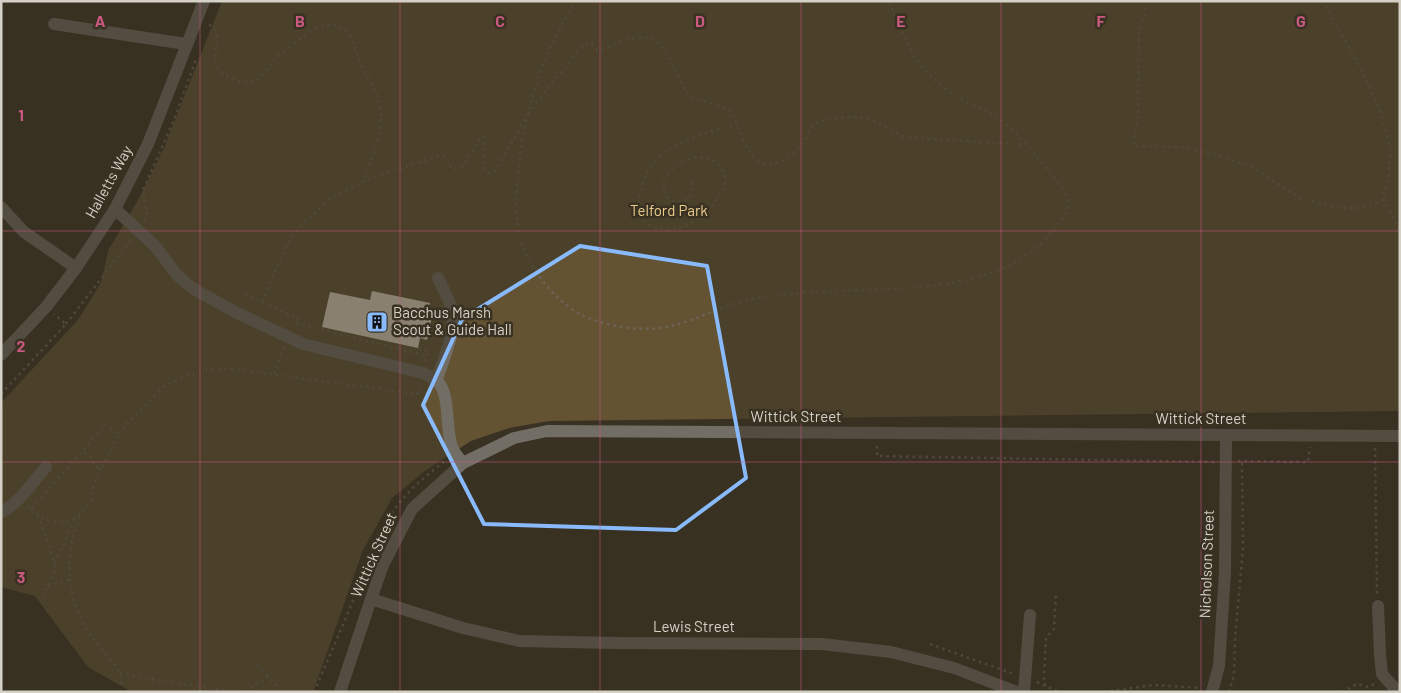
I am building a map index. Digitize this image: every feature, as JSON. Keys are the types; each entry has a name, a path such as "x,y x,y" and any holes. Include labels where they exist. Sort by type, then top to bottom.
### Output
{"street":[{"name":"Halletts Way","path":"1,355 46,307 76,268 114,209 148,144 204,1"},
{"path":"54,24 186,44"},
{"path":"1,207 24,232 76,268"},
{"path":"114,209 156,247 176,274 186,283 198,292 237,313 303,344 423,373 436,380 442,388 445,398 451,446 463,463"},
{"path":"436,380 450,337 452,321 451,306 438,278"},
{"name":"Wittick Street","path":"340,692 383,565 412,508 463,463 514,438 547,431 1400,436"},
{"name":"Nicholson Street","path":"1212,690 1218,666 1225,571 1226,436"},
{"path":"1,512 7,510 18,499 46,466"},
{"name":"Lewis Street","path":"371,599 463,628 519,641 822,644 891,652 954,668 1017,692"},
{"path":"1378,606 1382,674 1398,692"},
{"path":"1024,692 1030,615"}],"path":[{"path":"577,1 564,19 552,44 527,116 520,150 515,207 519,235 536,273 548,288 580,314 619,326 645,329 680,325 727,306 770,296 825,290 891,289 937,285 979,278 1003,268 1030,253 1052,233 1068,208 1063,190 1028,145 1011,128 994,116 951,93 923,67 902,33 889,1"},
{"path":"1148,1 1139,34 1138,114 1133,146 1181,146 1218,155 1252,167 1303,199 1342,208 1362,208 1376,204 1383,199"},
{"path":"1323,1 1360,67 1382,112 1390,149 1389,174 1383,199 1400,232"},
{"path":"206,32 209,25 215,29 217,35 215,60 218,69 223,75 252,83 266,73 274,60 311,30 329,25 338,26 347,32 376,93 380,108 381,121 378,141 364,181"},
{"path":"262,302 286,246 299,228 330,199 364,181 441,154 447,157 451,168 460,169 482,136 484,138 486,172 490,173 496,170 527,116 576,53 585,44 592,42 598,50 634,38 654,40 664,48 686,91 692,97 730,111 751,155 759,161 769,164 782,160 802,146 813,124 852,117 873,120 905,137 1028,145"},
{"path":"1,394 66,324 139,230 148,214 143,190 174,120 197,56"},
{"path":"691,182 694,186 694,191 686,199 673,201 666,197 664,179 678,164 688,159 700,156 710,158 722,168 725,178 724,186 711,207 700,218 684,227 660,229 650,226 645,222 640,214 640,196 646,176 657,158 681,141 737,124"},
{"path":"46,307 66,324"},
{"path":"296,323 426,356"},
{"path":"43,596 75,518 92,498 101,468 119,435 125,426 163,387 185,376 208,370 234,369 417,395 428,350 418,348"},
{"path":"31,509 106,424 119,435"},
{"path":"877,433 877,456 1308,462 1312,436"},
{"path":"1375,436 1376,584 1378,606"},
{"path":"82,452 88,455 97,467 101,468"},
{"path":"1104,692 1154,685 1230,691 1234,675 1243,548 1242,461"},
{"path":"18,499 45,519 59,522 75,518"},
{"path":"82,512 71,548 69,567 72,598 78,615 120,673 122,686"},
{"path":"37,514 55,563"},
{"path":"48,586 70,579"},
{"path":"1045,686 1046,638 1054,629 1056,594"},
{"path":"930,644 1014,674 1025,676 1059,692"},
{"path":"257,665 282,692"},
{"path":"120,673 236,692"},
{"path":"245,692 268,676"},
{"path":"1342,692 1357,684 1369,687 1386,678"}],"highlighted area":[{"path":"580,246 707,266 746,478 676,530 484,524 423,405 462,319"}],"green space":[{"name":"Telford Park","path":"222,1 1400,1 1400,411 549,421 509,428 471,441 426,470 392,498 363,550 313,692 132,692 88,667 35,596 1,587 1,403 78,320 101,283 108,251 138,200 164,148"}],"building":[{"name":"Bacchus Marsh Scout & Guide Hall","path":"372,291 430,303 427,316 432,317 427,340 420,338 418,348 322,327 330,292 370,300"}],"place":[{"name":"Bacchus Marsh Scout & Guide Hall","path":"377,322"}]}
